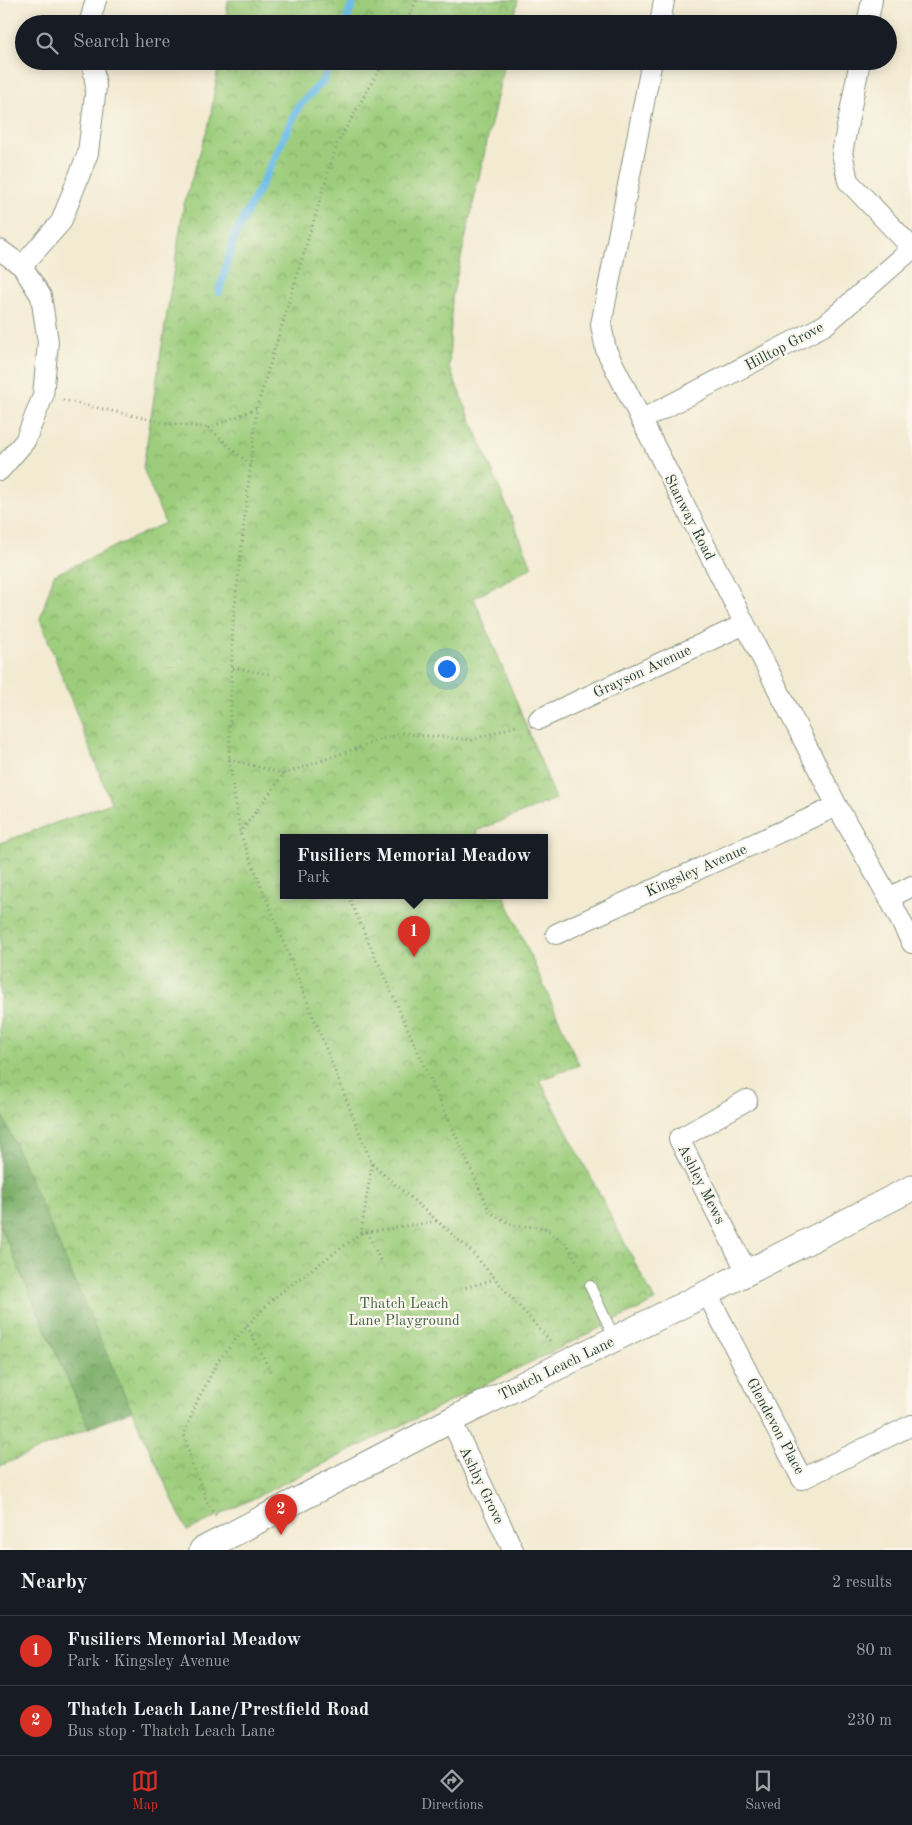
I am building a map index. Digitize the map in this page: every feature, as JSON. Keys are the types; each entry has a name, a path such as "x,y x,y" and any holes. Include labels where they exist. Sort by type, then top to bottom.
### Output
{"street":[{"path":"92,15 96,0"},
{"path":"662,15 664,0"},
{"path":"869,15 872,0"},
{"path":"22,266 61,222 88,153 96,87 93,70"},
{"name":"Stanway Road","path":"650,70 601,326 606,350 837,806 912,943"},
{"path":"858,70 842,153 848,181 912,249"},
{"name":"Hilltop Grove","path":"641,420 825,326 912,249"},
{"path":"0,250 22,266 42,296 48,342 43,396 25,441 0,470"},
{"name":"Grayson Avenue","path":"539,719 745,624"},
{"name":"Kingsley Avenue","path":"556,934 837,806"},
{"path":"889,898 912,886"},
{"name":"Ashley Mews","path":"747,1100 679,1139 748,1272"},
{"name":"Thatch Leach Lane","path":"202,1550 451,1420 707,1293 912,1188"},
{"name":"Glendevon Place","path":"707,1293 802,1479 912,1425"},
{"name":"Ashby Grove","path":"451,1420 513,1550"}],"lane":[{"path":"590,1286 615,1339"}],"path":[{"path":"409,15 417,0"},
{"path":"379,70 337,144 257,407 233,623 229,759 240,833 372,1164 469,1250 569,1361"},
{"path":"43,396 161,422 210,428 257,407"},
{"path":"210,428 251,465"},
{"path":"233,668 269,674"},
{"path":"240,833 284,774 399,734 472,740 539,719"},
{"path":"229,759 284,774"},
{"path":"349,899 490,1212 514,1226 542,1227 568,1245 590,1286"},
{"path":"361,1233 372,1164"},
{"path":"230,1535 208,1504 193,1467 184,1434 197,1402 218,1361 275,1297 361,1233 437,1221"},
{"path":"367,1232 381,1262"},
{"path":"461,1289 495,1279"},
{"path":"248,1326 271,1372"}],"green space":[{"path":"228,0 518,0 515,15 226,15"},
{"name":"Thatch Leach Lane Playground","path":"218,70 503,70 452,298 449,367 532,567 474,598 556,799 476,831 477,834 280,834 280,899 505,899 579,1065 540,1080 655,1301 187,1531 122,1389 0,1110 0,843 111,803 40,619 54,575 165,523 143,468 184,204 210,120"},
{"path":"0,1027 164,1397 89,1428 0,1226"},
{"path":"0,1226 89,1428 0,1466"}],"waterway":[{"path":"348,15 354,0"},
{"path":"219,292 235,235 265,178 298,107 323,81 327,70"}],"place":[{"name":"Fusiliers Memorial Meadow","path":"414,957"},
{"name":"Thatch Leach Lane/Prestfield Road","path":"281,1535"}]}
